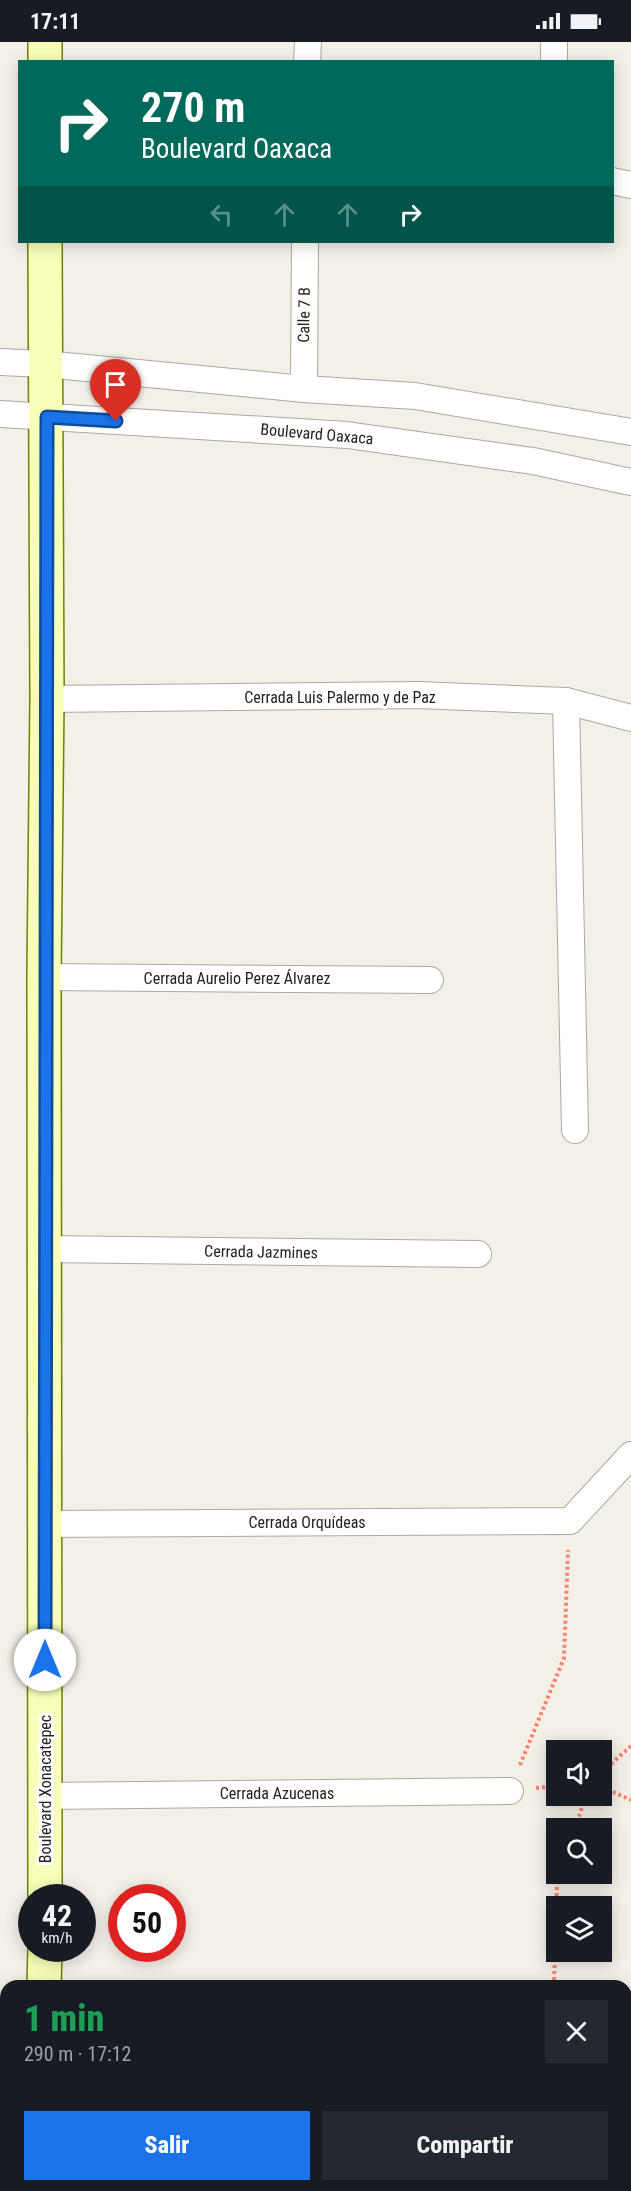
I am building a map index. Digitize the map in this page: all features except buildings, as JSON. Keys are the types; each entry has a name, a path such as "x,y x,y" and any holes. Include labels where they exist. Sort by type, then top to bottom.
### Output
{"main road":[{"path":"45,42 45,60"},
{"name":"Boulevard Xonacatepec","path":"45,243 47,417 44,1249 45,1884"},
{"path":"45,1962 45,1980"}],"street":[{"path":"307,60 308,42"},
{"path":"554,42 554,60"},
{"path":"614,181 631,185"},
{"name":"Calle 7 B","path":"304,389 305,243"},
{"path":"0,362 45,364 304,389 415,396 631,432"},
{"name":"Boulevard Oaxaca","path":"0,414 347,435 533,461 631,482"},
{"name":"Cerrada Luis Palermo y de Paz","path":"47,699 418,695 566,701 631,718"},
{"path":"566,701 575,1130"},
{"name":"Cerrada Aurelio Perez Álvarez","path":"45,977 430,980"},
{"name":"Cerrada Jazmines","path":"44,1249 478,1254"},
{"path":"570,1521 631,1455"},
{"name":"Cerrada Orquídeas","path":"45,1524 570,1521"},
{"name":"Cerrada Azucenas","path":"45,1796 510,1791"}],"path":[{"path":"510,1791 564,1658 570,1521"},
{"path":"612,1763 631,1746"},
{"path":"612,1791 631,1800"},
{"path":"554,1980 557,1884"}],"route":[{"path":"45,1660 44,1000 47,417 116,421"}]}
